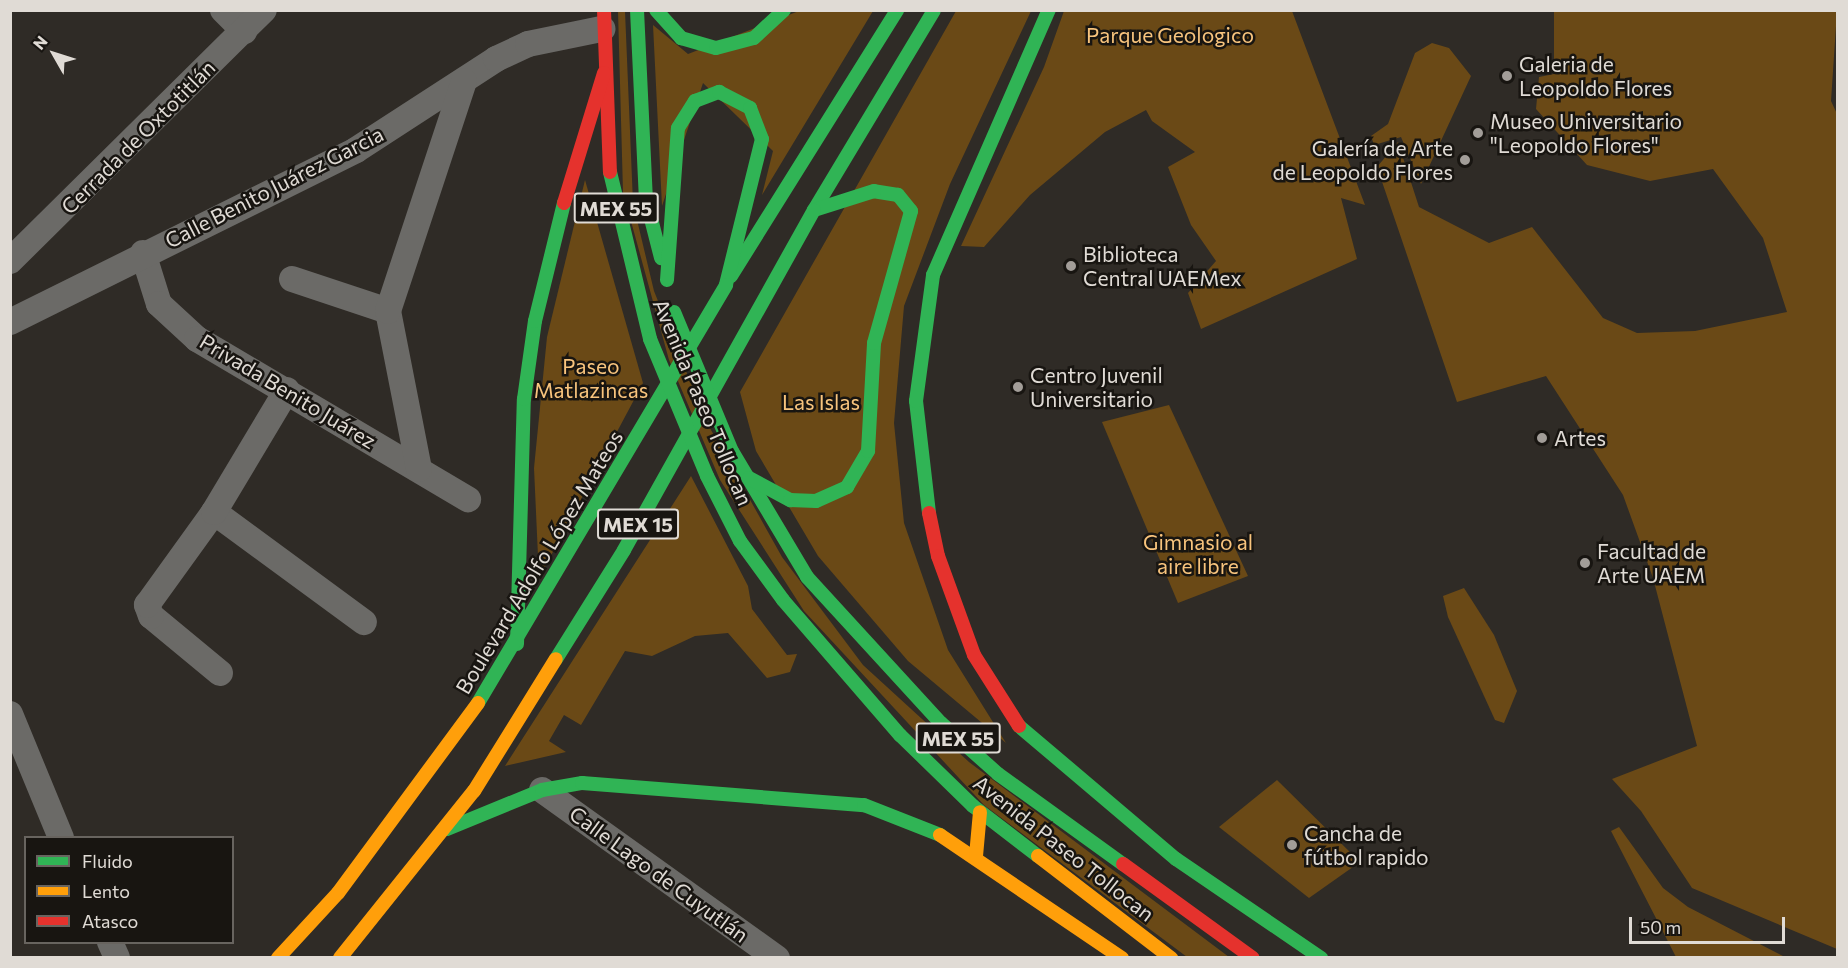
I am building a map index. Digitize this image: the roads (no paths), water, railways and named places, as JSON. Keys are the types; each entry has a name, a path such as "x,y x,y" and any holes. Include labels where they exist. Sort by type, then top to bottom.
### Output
{"main road":[{"name":"MEX 55","path":"637,10 646,199 667,280"},
{"path":"656,10 681,38 716,48 754,38 784,10"},
{"name":"Boulevard Adolfo López Mateos","path":"278,957 407,807 517,644 726,285 897,10"},
{"name":"MEX 15","path":"340,957 447,830 624,550 814,210 934,10"},
{"path":"1049,10 933,275 916,401 926,500 938,556 974,655 1021,729 1176,859 1321,957"},
{"name":"MEX 55","path":"603,20 604,73"},
{"path":"517,644 524,399 535,321 551,245 604,73"},
{"name":"Avenida Paseo Tollocan","path":"604,73 608,165 650,339 707,476 740,541 783,600 848,680 980,812 1171,957"},
{"path":"667,280 678,129 695,101 719,92 750,108 762,139 726,285"},
{"path":"745,474 790,500 816,501 847,487 868,451 874,343 911,211 898,195 874,191 814,210"},
{"name":"Avenida Paseo Tollocan","path":"667,280 674,312 732,451 807,577 941,723 998,774 1253,957"},
{"path":"447,830 542,790 624,782 864,805 900,815 976,856 1122,957"},
{"path":"976,856 980,812"}],"street":[{"path":"223,10 244,31"},
{"name":"Cerrada de Oxtotitlán","path":"10,261 264,10"},
{"name":"Calle Benito Juárez Garcia","path":"10,322 143,253 356,150 464,81 528,44 603,20"},
{"path":"419,469 388,311 464,81"},
{"name":"Privada Benito Juárez","path":"143,253 159,304 174,321 233,362 288,390 468,499"},
{"path":"292,279 388,311"},
{"path":"220,673 151,616 147,605 214,512 288,390"},
{"path":"214,512 364,622"},
{"path":"10,714 61,836"},
{"name":"Calle Lago de Cuyutlán","path":"542,790 777,957"}],"place":[{"name":"Galeria de Leopoldo Flores","path":"1507,76"},
{"name":"Museo Universitario \"Leopoldo Flores\"","path":"1478,133"},
{"name":"Galería de Arte de Leopoldo Flores","path":"1465,160"},
{"name":"Biblioteca Central UAEMex","path":"1071,266"},
{"name":"Centro Juvenil Universitario","path":"1018,387"},
{"name":"Artes","path":"1542,438"},
{"name":"Facultad de Arte UAEM","path":"1585,563"},
{"name":"Cancha de fútbol rapido","path":"1292,845"}],"park label":[{"name":"Parque Geologico","path":"1170,35"},
{"name":"Paseo Matlazincas","path":"591,378"},
{"name":"Las Islas","path":"821,402"},
{"name":"Gimnasio al aire libre","path":"1198,554"}]}
